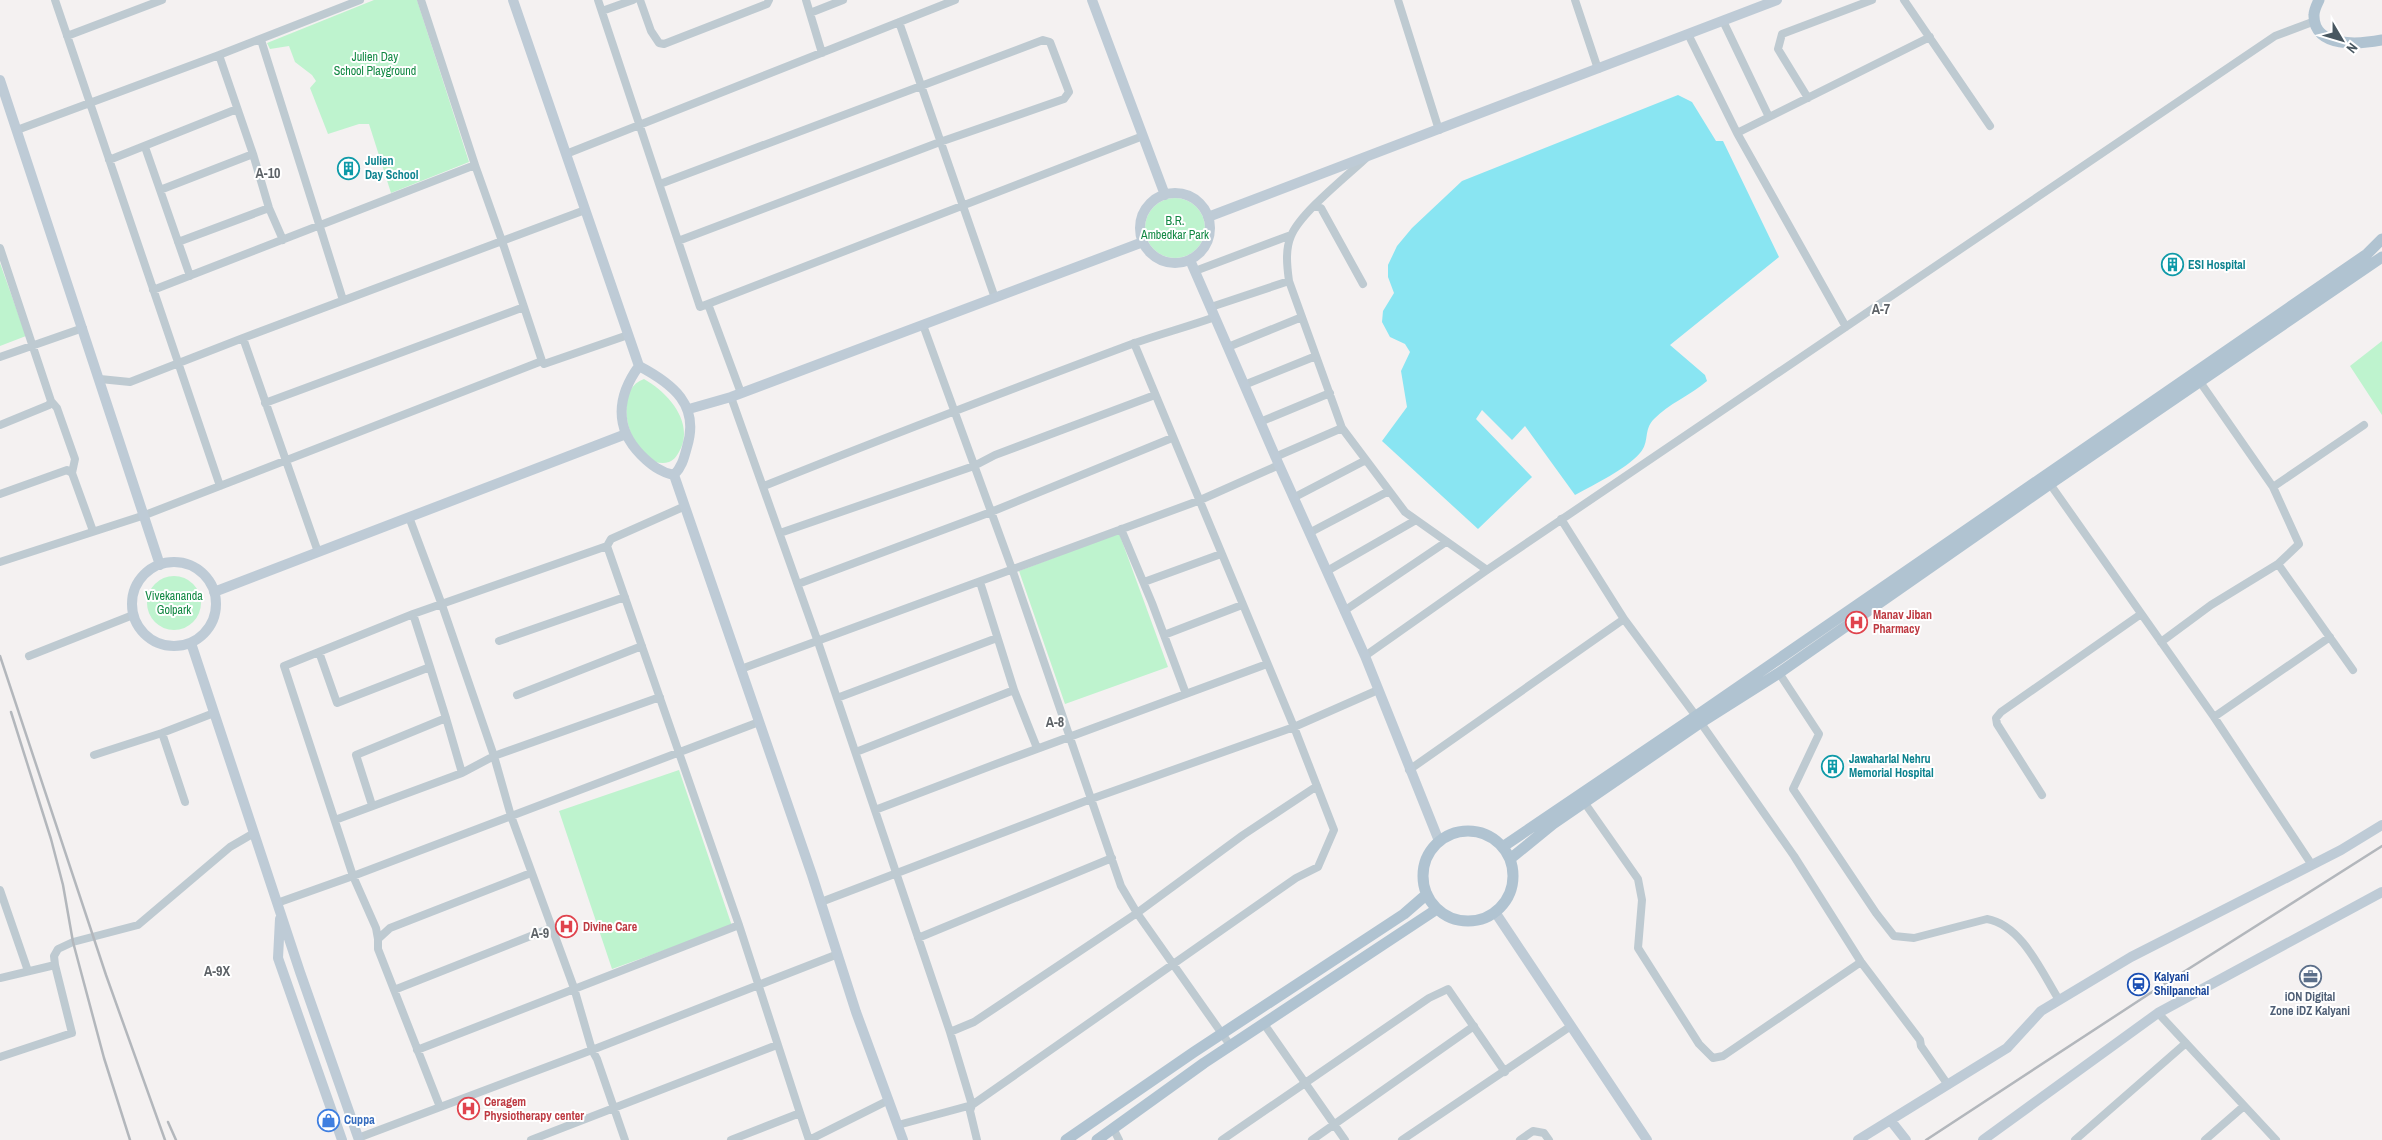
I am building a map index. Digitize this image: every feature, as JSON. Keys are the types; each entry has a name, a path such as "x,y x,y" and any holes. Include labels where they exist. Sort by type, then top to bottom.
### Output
{"main road":[{"path":"2319,0 2314,15 2315,21 2318,30 2330,40 2348,43 2382,40"},
{"path":"1504,846 1698,720 1779,673 2050,484 2366,254 2382,239"},
{"path":"1510,859 1553,824 1698,720 2197,377 2382,258"},
{"path":"1464,830 1479,831 1492,837 1504,846 1514,871 1512,887 1506,901 1495,912 1484,918 1459,920 1447,916 1437,909 1427,894 1423,881 1424,867 1428,854 1439,841 1450,834 1464,830"},
{"path":"1066,1140 1404,914 1427,894"},
{"path":"1097,1140 1230,1045 1437,909"}],"street":[{"path":"55,0 220,486"},
{"path":"67,36 162,0"},
{"path":"17,130 261,40 360,0"},
{"path":"421,0 542,361 544,364 628,335"},
{"path":"513,0 639,366 656,375 682,397 688,408 691,420 689,440 680,468 674,475"},
{"path":"598,0 700,307 1143,136"},
{"path":"602,11 633,0"},
{"path":"640,0 651,31 659,43 664,44 767,4 769,0"},
{"path":"806,0 822,52"},
{"path":"810,13 843,0"},
{"path":"566,154 955,0"},
{"path":"1092,0 1165,195"},
{"path":"1398,0 1439,130"},
{"path":"1575,0 1598,69"},
{"path":"1208,218 1777,0"},
{"path":"1808,98 1778,49 1782,34 1872,0"},
{"path":"1904,0 1990,126"},
{"path":"1723,20 1769,117"},
{"path":"1365,656 1487,570 2275,36 2315,21"},
{"path":"899,22 995,298"},
{"path":"1688,34 1737,133 1846,327"},
{"path":"1737,133 1930,37"},
{"path":"261,40 343,300"},
{"path":"660,184 1043,40 1050,42 1069,92 1064,99 940,142 678,240"},
{"path":"220,55 269,208 283,240"},
{"path":"0,80 160,565"},
{"path":"109,160 237,109"},
{"path":"145,147 190,276"},
{"path":"160,190 253,154"},
{"path":"1368,156 1314,206 1291,235 1286,258 1289,281 1342,428 1405,512 1487,570"},
{"path":"153,290 475,165"},
{"path":"1178,194 1191,197 1202,206 1208,218 1210,230 1207,242 1200,252 1190,260 1178,263 1160,260 1149,252 1143,242 1140,229 1145,211 1153,201 1165,195 1178,194"},
{"path":"1314,206 1321,208 1363,284"},
{"path":"178,242 269,208"},
{"path":"100,379 130,382 585,210"},
{"path":"1195,270 1291,235"},
{"path":"688,408 736,395 1143,242"},
{"path":"0,248 51,401 57,408 75,459 72,473 93,531"},
{"path":"1190,260 1293,498 1365,656 1439,841"},
{"path":"764,486 954,410 1134,343 1176,331 1213,312 1289,281"},
{"path":"708,304 764,486 950,1032 972,1105 970,1111 977,1140"},
{"path":"265,402 524,307"},
{"path":"1228,347 1302,317"},
{"path":"923,325 1012,569 1121,886 1137,913 1230,1045"},
{"path":"0,357 83,328"},
{"path":"243,338 318,552"},
{"path":"898,1125 972,1105 1296,878 1318,867 1334,830 1294,727 1198,501 1134,343"},
{"path":"1244,385 1316,356"},
{"path":"0,562 145,515 542,361"},
{"path":"639,366 629,380 624,394 622,425 631,445 647,461 662,472 674,475"},
{"path":"2162,642 2211,605 2278,564 2299,544 2273,487 2197,377"},
{"path":"1260,422 1330,393"},
{"path":"780,533 974,466 995,454 1155,395"},
{"path":"0,425 49,406 51,401"},
{"path":"2273,487 2364,425"},
{"path":"741,669 1198,501 1342,428"},
{"path":"214,592 626,434"},
{"path":"798,584 991,512 1172,438"},
{"path":"1293,498 1366,460"},
{"path":"0,494 67,470 72,473"},
{"path":"674,475 903,1140"},
{"path":"2050,484 2214,717 2312,865"},
{"path":"1309,533 1390,491"},
{"path":"440,1107 378,949 376,928 354,876 284,666 413,614 607,546 611,539 684,507"},
{"path":"409,517 442,605 494,756 511,816 574,988 592,1050 597,1059 624,1140"},
{"path":"1562,519 1624,619 1794,856 1861,962 1920,1040 1921,1046 1948,1085"},
{"path":"1326,571 1416,520"},
{"path":"1121,529 1144,582 1186,694"},
{"path":"1344,611 1446,542"},
{"path":"607,546 739,925 757,986 809,1140 889,1100"},
{"path":"1144,582 1221,554"},
{"path":"177,562 193,567 206,577 214,592 216,607 212,622 203,634 191,643 175,646 159,644 146,635 133,615 132,600 137,585 147,572 160,565 177,562"},
{"path":"2278,564 2353,670"},
{"path":"980,582 1014,690 1037,748"},
{"path":"499,641 625,598"},
{"path":"1164,635 1242,605"},
{"path":"413,614 462,773"},
{"path":"2042,795 1997,724 1996,718 2141,614"},
{"path":"28,656 133,615"},
{"path":"1410,770 1624,619"},
{"path":"2214,717 2330,637"},
{"path":"837,698 997,638"},
{"path":"191,643 279,908 359,1139 838,954"},
{"path":"517,694 642,646"},
{"path":"319,652 337,703 430,667"},
{"path":"875,810 1037,748 1267,664"},
{"path":"1779,673 1819,734 1793,789 1876,913 1894,936 1914,938 1987,919 1998,921 2018,936 2059,1000"},
{"path":"856,752 1014,690"},
{"path":"821,902 1091,799 1294,727 1378,690"},
{"path":"335,820 462,773 494,756 660,697"},
{"path":"94,755 162,733 214,713"},
{"path":"372,805 356,755 446,718"},
{"path":"279,908 354,876 759,722"},
{"path":"162,733 185,802"},
{"path":"950,1032 974,1022 1137,913 1243,835 1317,786"},
{"path":"1584,802 1638,879 1642,900 1638,948 1650,970 1654,973 1699,1044 1713,1058 1723,1056 1861,962"},
{"path":"1858,1140 2007,1048 2041,1011 2059,1000 2131,957 2312,865 2382,825"},
{"path":"0,1057 72,1033 55,965 54,956 58,949 66,945 138,925 230,847 254,833"},
{"path":"918,938 1112,858"},
{"path":"378,939 390,928 531,873"},
{"path":"0,890 28,971"},
{"path":"1983,1140 2158,1013 2382,892"},
{"path":"279,908 278,958 342,1140"},
{"path":"1495,912 1647,1140"},
{"path":"417,1050 739,925"},
{"path":"394,990 551,928"},
{"path":"0,978 55,965"},
{"path":"1222,1140 1429,998 1448,989 1505,1072"},
{"path":"2158,1013 2276,1140"},
{"path":"1264,1024 1345,1140"},
{"path":"1312,1140 1474,1026"},
{"path":"1402,1140 1505,1072 1570,1026"},
{"path":"2075,1140 2186,1043"},
{"path":"531,1140 777,1045"},
{"path":"2205,1140 2244,1106"},
{"path":"731,1140 800,1113"},
{"path":"1891,1121 1906,1140"},
{"path":"1113,1128 1119,1140"},
{"path":"1520,1140 1533,1131 1544,1133 1549,1140"}],"green space":[{"name":"Julien Day School Playground","path":"374,0 417,0 469,162 391,193 369,124 359,124 328,134 310,88 316,81 312,75 295,62 289,46 270,49 267,43"},
{"name":"B.R. Ambedkar Park","path":"1169,198 1181,198 1197,206 1203,216 1205,228 1203,240 1197,250 1181,258 1169,258 1153,250 1145,234 1145,222 1153,206"},
{"path":"0,263 26,336 0,346"},
{"path":"2382,341 2382,415 2350,366"},
{"path":"644,379 669,399 681,417 684,427 684,438 677,455 669,462 656,462 645,455 636,444 630,429 626,413 627,399 633,386"},
{"path":"1119,533 1168,667 1065,704 1019,571"},
{"name":"Vivekananda Golpark","path":"174,576 184,578 193,584 199,593 201,603 199,613 193,622 184,628 174,630 164,628 155,622 149,613 147,603 149,593 155,584 164,578"},
{"path":"679,770 732,926 612,969 559,811"}],"water":[{"path":"1678,95 1692,102 1716,141 1723,141 1779,257 1670,345 1705,375 1707,381 1654,419 1649,427 1643,449 1634,459 1575,495 1525,426 1512,440 1482,410 1476,419 1532,477 1478,529 1382,441 1407,407 1401,371 1410,352 1405,344 1390,337 1382,322 1383,311 1394,293 1388,277 1388,265 1397,246 1412,228 1462,181"}],"railway":[{"path":"0,656 106,975 165,1140"},
{"path":"11,712 51,839 63,885 73,942 104,1058 130,1140"},
{"path":"1926,1140 2152,992 2382,846"},
{"path":"168,1122 176,1140"}],"place":[{"name":"Julien Day School","path":"349,168"},
{"name":"ESI Hospital","path":"2172,265"},
{"name":"Manav Jiban Pharmacy","path":"1857,622"},
{"name":"Jawaharlal Nehru Memorial Hospital","path":"1833,766"},
{"name":"Divine Care","path":"567,927"},
{"name":"iON Digital Zone iDZ Kalyani","path":"2310,976"},
{"name":"Kalyani Shilpanchal","path":"2138,984"},
{"name":"Ceragem Physiotherapy center","path":"468,1109"},
{"name":"Cuppa","path":"328,1120"}],"district":[{"name":"A-10","path":"268,173"},
{"name":"A-7","path":"1881,309"},
{"name":"A-8","path":"1055,722"},
{"name":"A-9","path":"540,933"},
{"name":"A-9X","path":"217,971"}]}
